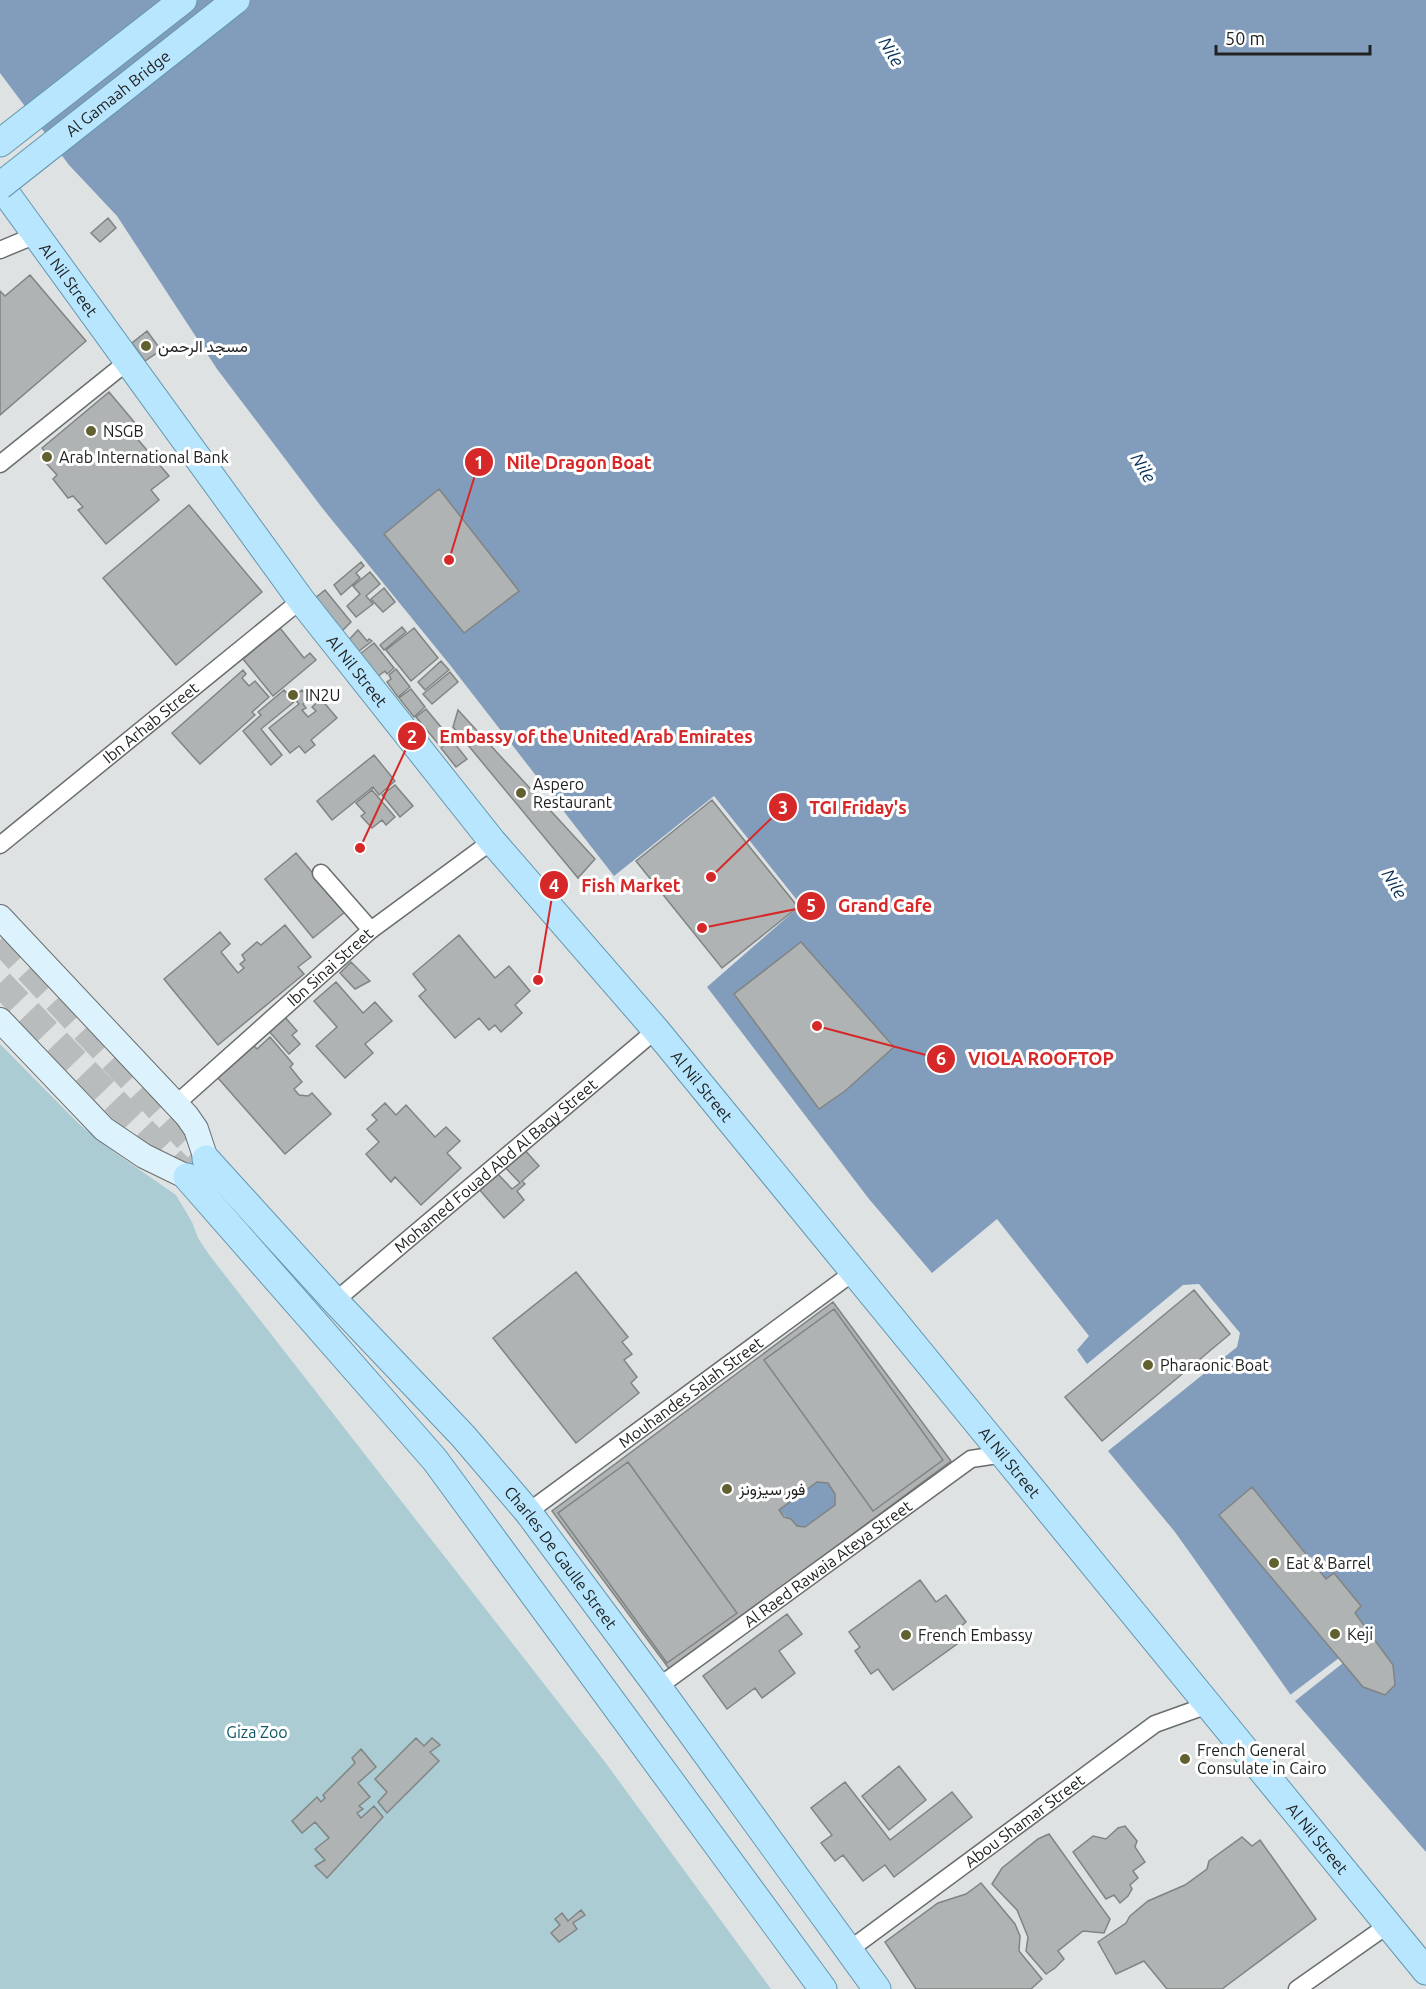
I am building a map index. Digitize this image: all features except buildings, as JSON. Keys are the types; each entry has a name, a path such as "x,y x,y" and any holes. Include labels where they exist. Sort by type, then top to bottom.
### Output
{"main road":[{"name":"Al Gamaah Bridge","path":"0,143 183,0"},
{"name":"Al Gamaah Bridge","path":"0,185 236,0"},
{"name":"Al Nil Street","path":"0,185 301,600 492,841 656,1030 1426,1971"},
{"name":"Charles De Gaulle Street","path":"197,1168 335,1301 464,1436 528,1512 877,1989"},
{"path":"197,1168 435,1460 823,1989"}],"street":[{"path":"0,250 36,235"},
{"path":"0,464 127,362"},
{"name":"Ibn Arhab Street","path":"0,845 301,600"},
{"name":"Ibn Sinai Street","path":"176,1104 371,930 492,841"},
{"path":"321,873 371,930"},
{"path":"0,916 176,1104 196,1129 197,1168 144,1156 104,1129 0,1020"},
{"name":"Mohamed Fouad Abd Al Baqy Street","path":"335,1301 656,1030"},
{"name":"Mouhandes Salah Street","path":"528,1512 855,1271"},
{"name":"Al Raed Rawaia Ateya Street","path":"658,1687 971,1459 1004,1454"},
{"name":"Abou Shamar Street","path":"849,1950 1155,1724 1208,1705"},
{"path":"1297,1989 1388,1925"}],"green space":[{"name":"Giza Zoo","path":"0,1044 80,1125 176,1195 210,1256 605,1762 771,1989 0,1989"}],"water":[{"name":"Nile","path":"0,0 1426,0 1426,1852 1295,1701 1175,1532 1108,1451 1237,1347 1240,1333 1199,1284 1183,1285 1087,1364 1077,1350 1089,1336 997,1219 932,1273 869,1199 707,987 801,905 714,796 614,876 450,665 323,509 217,369 117,216 69,165 0,73"},
{"path":"817,1482 828,1483 835,1494 835,1505 805,1527 797,1526 779,1510"}],"pier":[{"path":"1339,1658 1343,1663 1295,1701 1290,1695"}],"tunnel":[{"path":"0,940 206,1159"},
{"path":"0,983 187,1176"}],"place":[{"name":"مسجد الرحمن","path":"146,346"},
{"name":"NSGB","path":"91,431"},
{"name":"Arab International Bank","path":"47,457"},
{"name":"Nile Dragon Boat","path":"449,560"},
{"name":"IN2U","path":"293,695"},
{"name":"Aspero Restaurant","path":"521,793"},
{"name":"Embassy of the United Arab Emirates","path":"360,848"},
{"name":"TGI Friday's","path":"711,877"},
{"name":"Grand Cafe","path":"702,928"},
{"name":"Fish Market","path":"538,980"},
{"name":"VIOLA ROOFTOP","path":"817,1026"},
{"name":"Pharaonic Boat","path":"1148,1365"},
{"name":"فور سيزونز","path":"727,1489"},
{"name":"Eat & Barrel","path":"1274,1563"},
{"name":"Keji","path":"1335,1634"},
{"name":"French Embassy","path":"906,1635"},
{"name":"French General Consulate in Cairo","path":"1185,1759"}]}
